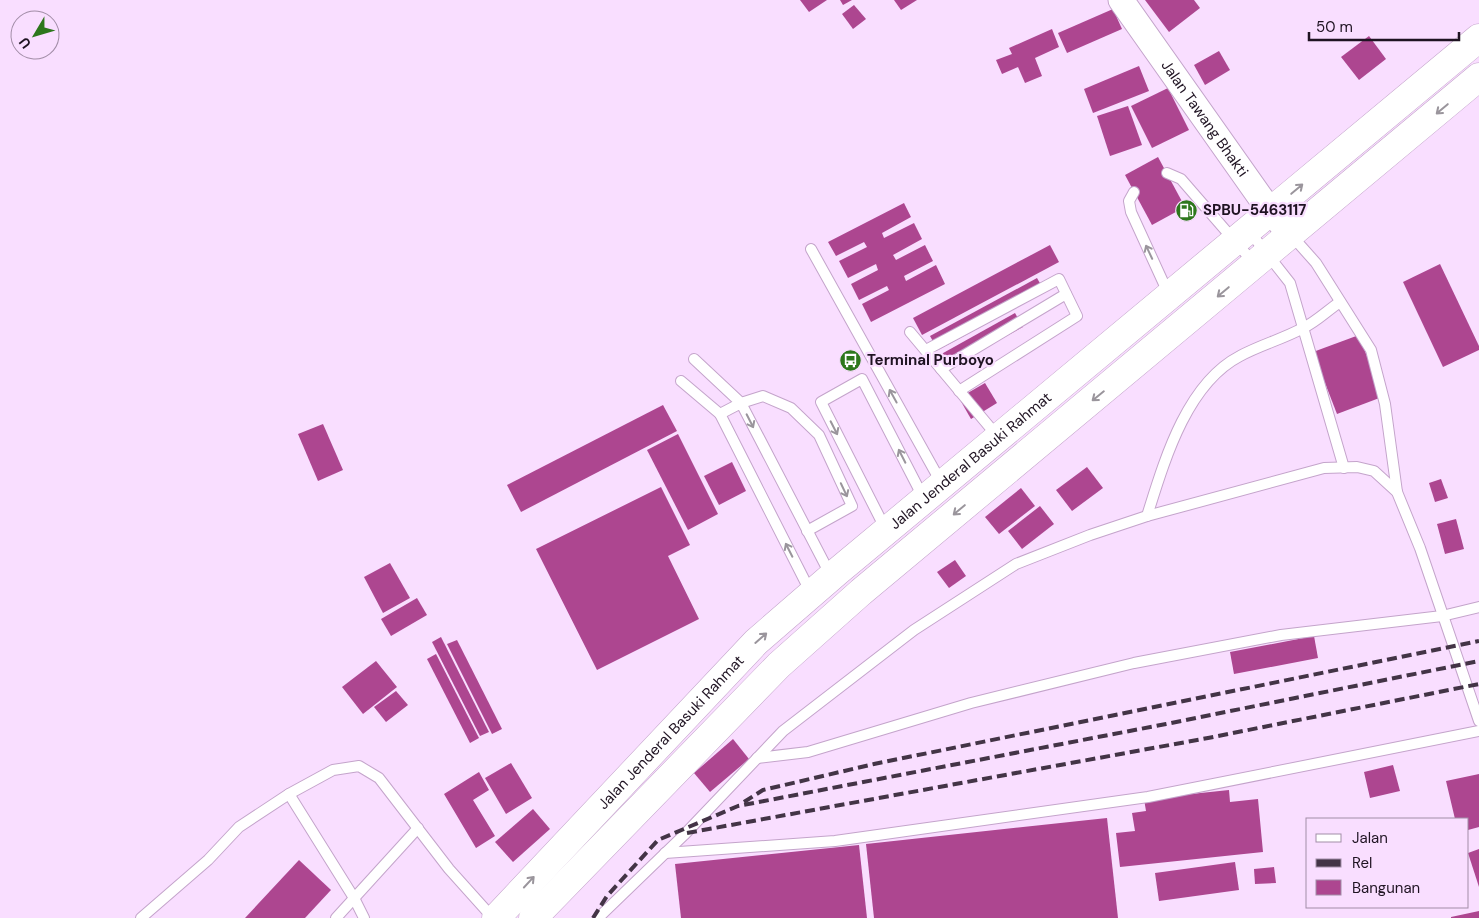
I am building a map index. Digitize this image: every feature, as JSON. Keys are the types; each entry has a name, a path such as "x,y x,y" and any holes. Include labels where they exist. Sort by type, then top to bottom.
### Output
{"highway":[{"name":"Jalan Jenderal Basuki Rahmat","path":"494,918 756,642 821,585 1479,38"},
{"name":"Jalan Jenderal Basuki Rahmat","path":"533,918 779,665 861,592 1479,78"},
{"path":"943,484 983,490"}],"street":[{"name":"Jalan Tawang Bhakti","path":"1126,8 1270,211 1291,235"}],"lane":[{"path":"1167,173 1181,179 1242,236 1261,260 1290,283 1344,468"},
{"path":"1134,192 1129,201 1131,212 1170,296"},
{"path":"1291,235 1316,263 1370,350 1386,404 1397,492 1420,548 1479,721"},
{"path":"1242,236 1261,260"},
{"path":"812,249 943,484"},
{"path":"926,350 1059,278 1077,316 959,391"},
{"path":"941,369 1066,294"},
{"path":"1147,516 1163,465 1197,396 1210,380 1239,356 1304,328 1340,302"},
{"path":"910,332 998,438"},
{"path":"694,359 740,403 807,531 821,585"},
{"path":"886,531 821,402 862,379 943,484"},
{"path":"681,381 720,414 821,585"},
{"path":"720,414 740,403 764,396 791,408 818,435 852,506 807,531"},
{"path":"598,918 665,854 783,731 914,630 1016,564 1090,535 1147,516 1324,468 1357,467 1374,471 1397,492"},
{"path":"758,758 826,747 971,703 1134,663 1282,635 1442,616 1479,607"},
{"path":"665,854 835,841 1148,797 1479,731"},
{"path":"142,918 208,860 239,828 289,794 333,770 359,766 379,778 449,869 494,918"},
{"path":"289,794 354,898 364,918"},
{"path":"336,918 418,828"}],"building":[{"path":"800,0 827,0 809,12"},
{"path":"840,0 852,0 843,5"},
{"path":"894,0 917,0 901,10"},
{"path":"1145,0 1194,0 1200,8 1169,32"},
{"path":"854,5 866,19 853,29 842,14"},
{"path":"1113,9 1122,29 1067,53 1058,33"},
{"path":"1052,29 1059,47 1035,58 1042,76 1025,83 1018,67 1002,74 996,60 1012,54 1009,48"},
{"path":"1369,36 1386,59 1359,80 1341,57"},
{"path":"1219,51 1230,70 1205,85 1194,65"},
{"path":"1139,66 1149,91 1093,113 1084,89"},
{"path":"1168,88 1189,130 1152,148 1131,106"},
{"path":"1128,106 1142,145 1110,156 1097,116"},
{"path":"1158,157 1185,207 1152,225 1125,175"},
{"path":"904,203 911,217 882,233 884,238 914,223 922,239 893,255 896,260 925,245 933,261 904,276 906,281 936,265 945,284 871,322 862,304 889,290 887,286 859,300 851,284 878,270 876,264 848,278 839,261 867,247 864,242 836,256 828,242"},
{"path":"1050,245 1059,262 922,335 913,318"},
{"path":"1440,264 1479,346 1479,350 1443,367 1403,282"},
{"path":"1037,278 1045,292 938,350 930,336"},
{"path":"1015,313 1023,327 943,371 936,357"},
{"path":"1359,335 1382,397 1337,414 1313,352"},
{"path":"985,383 997,403 971,419 959,398"},
{"path":"663,405 677,431 521,512 507,485"},
{"path":"323,424 343,470 318,481 298,434"},
{"path":"678,434 718,514 688,530 647,450"},
{"path":"732,462 746,491 719,505 704,476"},
{"path":"1087,467 1103,488 1072,511 1056,490"},
{"path":"1441,479 1448,498 1435,502 1429,483"},
{"path":"661,487 690,545 668,556 699,619 597,670 536,549"},
{"path":"1021,488 1035,506 999,534 985,517"},
{"path":"1040,506 1054,524 1022,549 1008,531"},
{"path":"1456,519 1464,549 1445,554 1437,524"},
{"path":"955,560 966,576 949,588 937,572"},
{"path":"390,563 410,598 383,613 364,577"},
{"path":"417,598 427,615 391,636 381,619"},
{"path":"1314,636 1318,658 1234,674 1230,652"},
{"path":"441,637 489,732 480,736 432,642"},
{"path":"457,640 502,729 492,734 447,644"},
{"path":"436,654 479,738 470,743 427,659"},
{"path":"376,661 397,687 363,714 342,687"},
{"path":"396,691 408,705 386,722 374,707"},
{"path":"733,739 749,759 710,792 694,773"},
{"path":"511,763 532,798 506,814 485,778"},
{"path":"1393,765 1400,791 1370,798 1364,772"},
{"path":"479,772 489,790 473,800 495,836 476,848 444,794"},
{"path":"1479,774 1479,827 1469,830 1469,818 1455,818 1446,781"},
{"path":"1229,790 1230,802 1258,799 1263,852 1120,867 1116,833 1135,831 1132,813 1146,811 1144,799"},
{"path":"533,809 550,829 513,862 495,842"},
{"path":"1107,818 1118,918 874,918 866,844"},
{"path":"859,845 867,918 681,918 675,864"},
{"path":"1479,849 1479,887 1469,856 1469,853"},
{"path":"299,860 331,890 305,918 245,918"},
{"path":"1235,862 1239,890 1159,901 1155,873"},
{"path":"1274,867 1276,883 1255,884 1254,869"},
{"path":"1479,911 1479,918 1451,918 1451,917"}],"railway":[{"path":"744,802 763,790 874,764 1479,641"},
{"path":"593,918 607,896 658,840 738,806 1166,724 1479,661"},
{"path":"687,833 1208,738 1479,684"}],"place":[{"name":"SPBU-5463117","path":"1187,210"},
{"name":"Terminal Purboyo","path":"851,360"}]}
